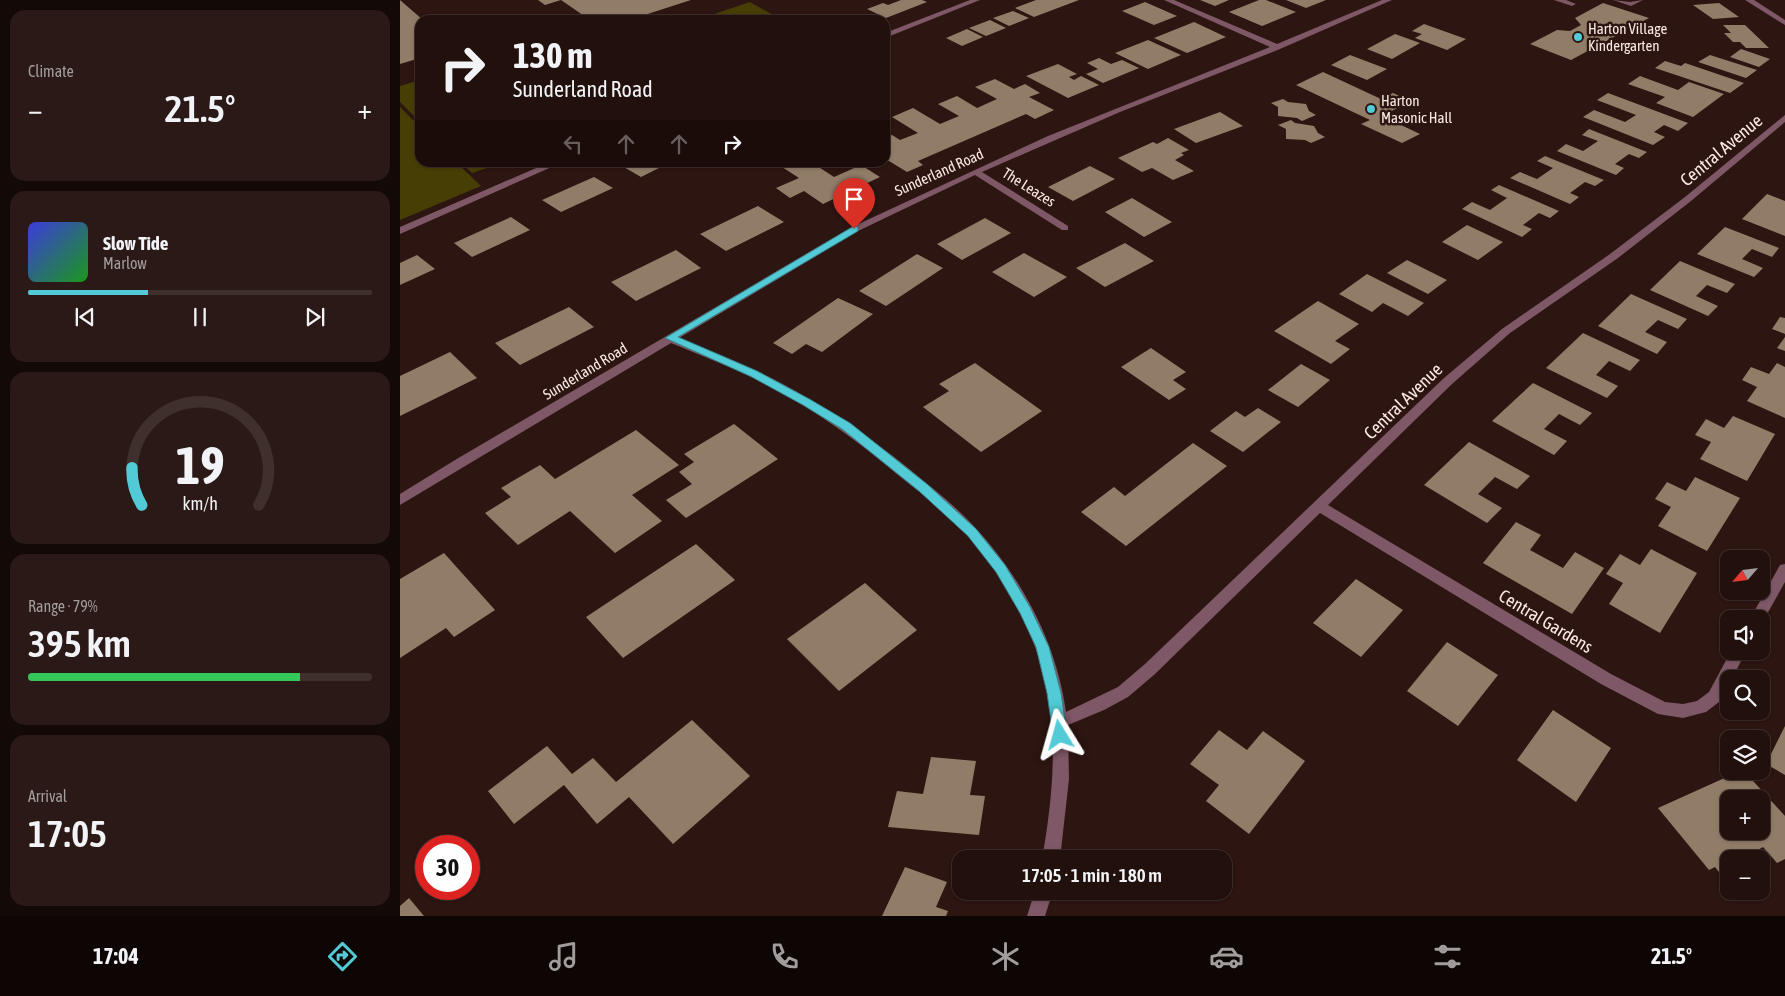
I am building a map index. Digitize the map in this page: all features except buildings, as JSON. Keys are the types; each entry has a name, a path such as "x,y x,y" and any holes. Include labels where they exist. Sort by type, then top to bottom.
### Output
{"street":[{"path":"890,34 976,0"},
{"path":"1168,0 1277,47"},
{"name":"Sunderland Road","path":"400,500 459,463 854,229 921,196 1118,110 1277,47 1388,0"},
{"path":"1558,0 1572,4"},
{"path":"1617,0 1631,4 1639,0"},
{"path":"1749,0 1785,24"},
{"name":"Central Avenue","path":"1058,722 1099,705 1123,692 1150,670 1448,381 1506,331 1614,256 1674,211 1785,118"},
{"path":"400,231 547,167"},
{"name":"The Leazes","path":"976,172 1065,228"},
{"path":"670,338 754,374 807,402 846,426 921,486 972,533 1001,569 1026,611 1042,647 1054,693 1062,748 1062,781 1053,850"},
{"name":"Central Gardens","path":"1319,506 1606,679 1663,709 1683,712 1701,707 1714,697 1734,660"},
{"path":"1762,610 1785,569"},
{"path":"1036,916 1041,900"}],"shaded area":[{"path":"750,2 773,15 711,15"},
{"path":"415,82 415,117 400,102 400,86"},
{"path":"400,107 415,122 415,167 461,167 481,186 400,220"},
{"path":"465,167 490,167 472,173"}],"place":[{"name":"Harton Village Kindergarten","path":"1578,37"},
{"name":"Harton Masonic Hall","path":"1371,109"}],"route":[{"path":"854,229 743,293 670,338 754,374 807,402 846,426 924,488 972,533 1001,569 1026,611 1042,647 1054,693 1060,735"}]}
